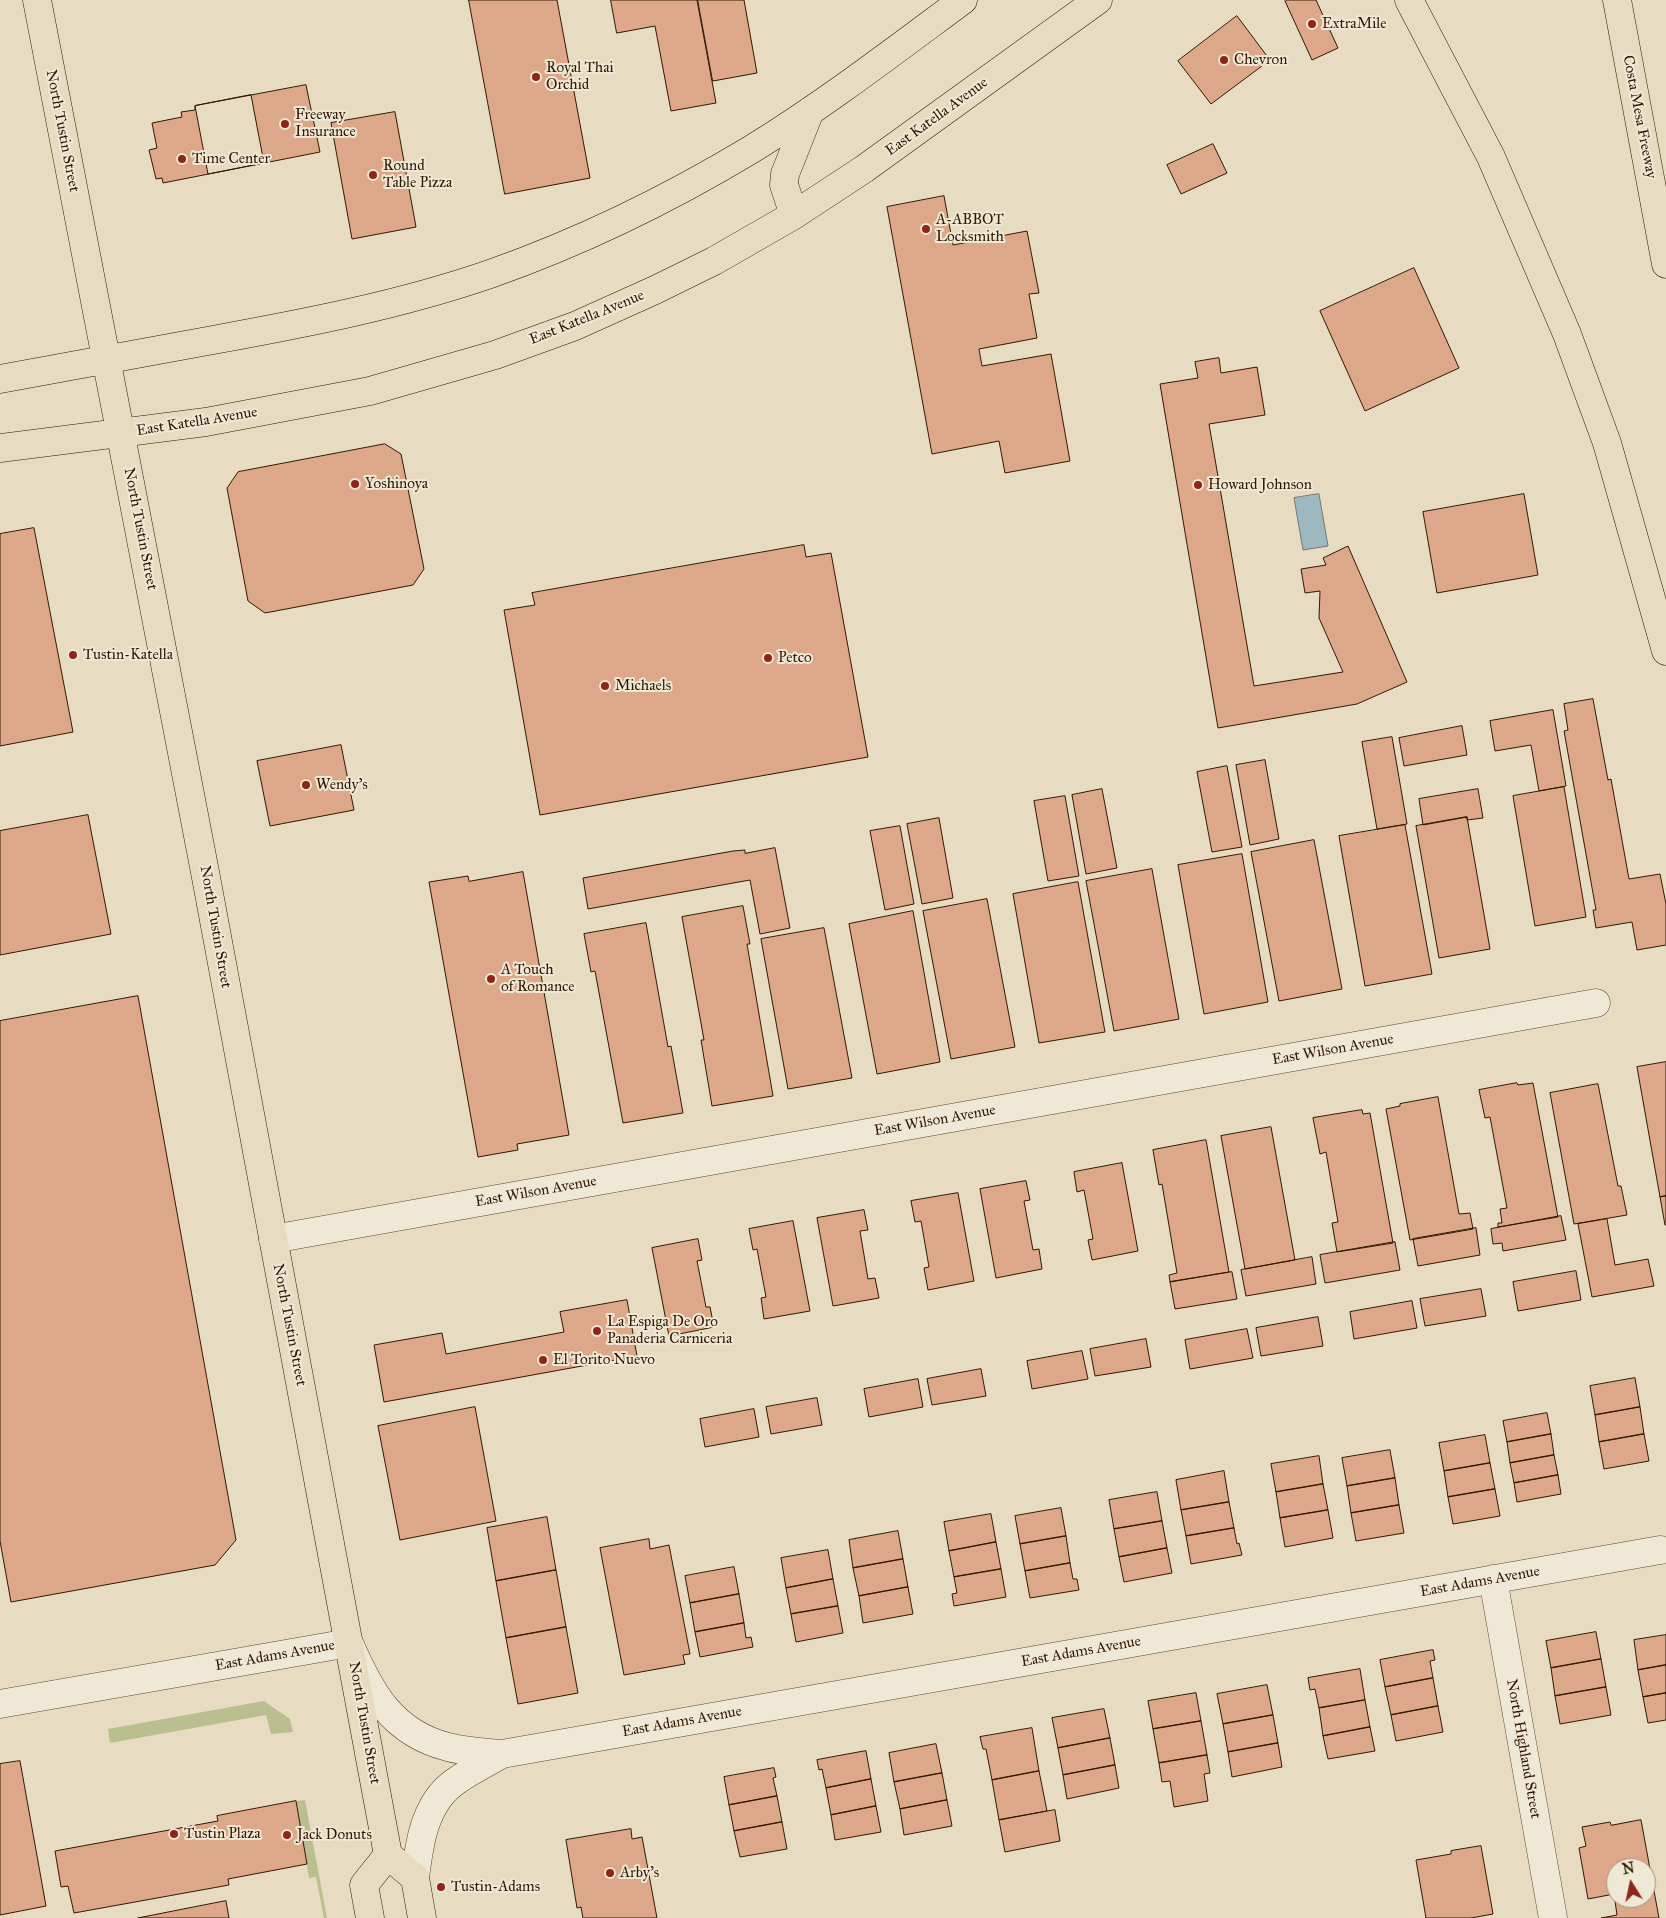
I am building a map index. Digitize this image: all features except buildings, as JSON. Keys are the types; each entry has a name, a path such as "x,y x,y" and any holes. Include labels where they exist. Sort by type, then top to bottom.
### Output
{"main road":[{"name":"North Tustin Street","path":"37,0 121,433 388,1855"},
{"path":"0,379 305,323 392,303 489,274 552,250 667,197 752,148 810,110 963,0"},
{"name":"East Katella Avenue","path":"0,448 206,422 370,391 495,355 576,326 655,290 754,239 794,215 864,169 1098,0"},
{"path":"1409,0 1490,157 1567,334 1607,443 1666,651"},
{"name":"Costa Mesa Freeway","path":"1617,0 1666,264"},
{"path":"794,215 784,185 785,174 810,110"},
{"path":"370,1918 364,1885 388,1855 415,1878 422,1918"}],"street":[{"name":"East Wilson Avenue","path":"273,1239 1596,1003"},
{"name":"East Adams Avenue","path":"0,1704 349,1643 365,1680 396,1720 412,1733 449,1748 502,1754 1660,1550"},
{"name":"North Highland Street","path":"1493,1579 1552,1918"},
{"name":"East Adams Avenue","path":"415,1878 423,1833 430,1812 440,1796 452,1784 502,1754"}],"green space":[{"path":"264,1701 290,1719 293,1732 271,1734 266,1715 110,1743 108,1729"},
{"path":"305,1800 327,1918 324,1918 316,1877 309,1878 296,1801"}],"water":[{"path":"1319,494 1328,546 1303,550 1294,498"}],"place":[{"name":"ExtraMile","path":"1312,24"},
{"name":"Chevron","path":"1224,60"},
{"name":"Royal Thai Orchid","path":"536,77"},
{"name":"Freeway Insurance","path":"285,124"},
{"name":"Time Center","path":"182,159"},
{"name":"Round Table Pizza","path":"373,175"},
{"name":"A-ABBOT Locksmith","path":"926,229"},
{"name":"Yoshinoya","path":"355,484"},
{"name":"Howard Johnson","path":"1198,485"},
{"name":"Tustin-Katella","path":"73,655"},
{"name":"Petco","path":"768,658"},
{"name":"Michaels","path":"605,686"},
{"name":"Wendy's","path":"306,785"},
{"name":"A Touch of Romance","path":"491,979"},
{"name":"La Espiga De Oro Panaderia Carniceria","path":"597,1331"},
{"name":"El Torito Nuevo","path":"543,1360"},
{"name":"Tustin Plaza","path":"174,1834"},
{"name":"Jack Donuts","path":"287,1835"},
{"name":"Arby's","path":"610,1873"},
{"name":"Tustin-Adams","path":"441,1887"}]}
